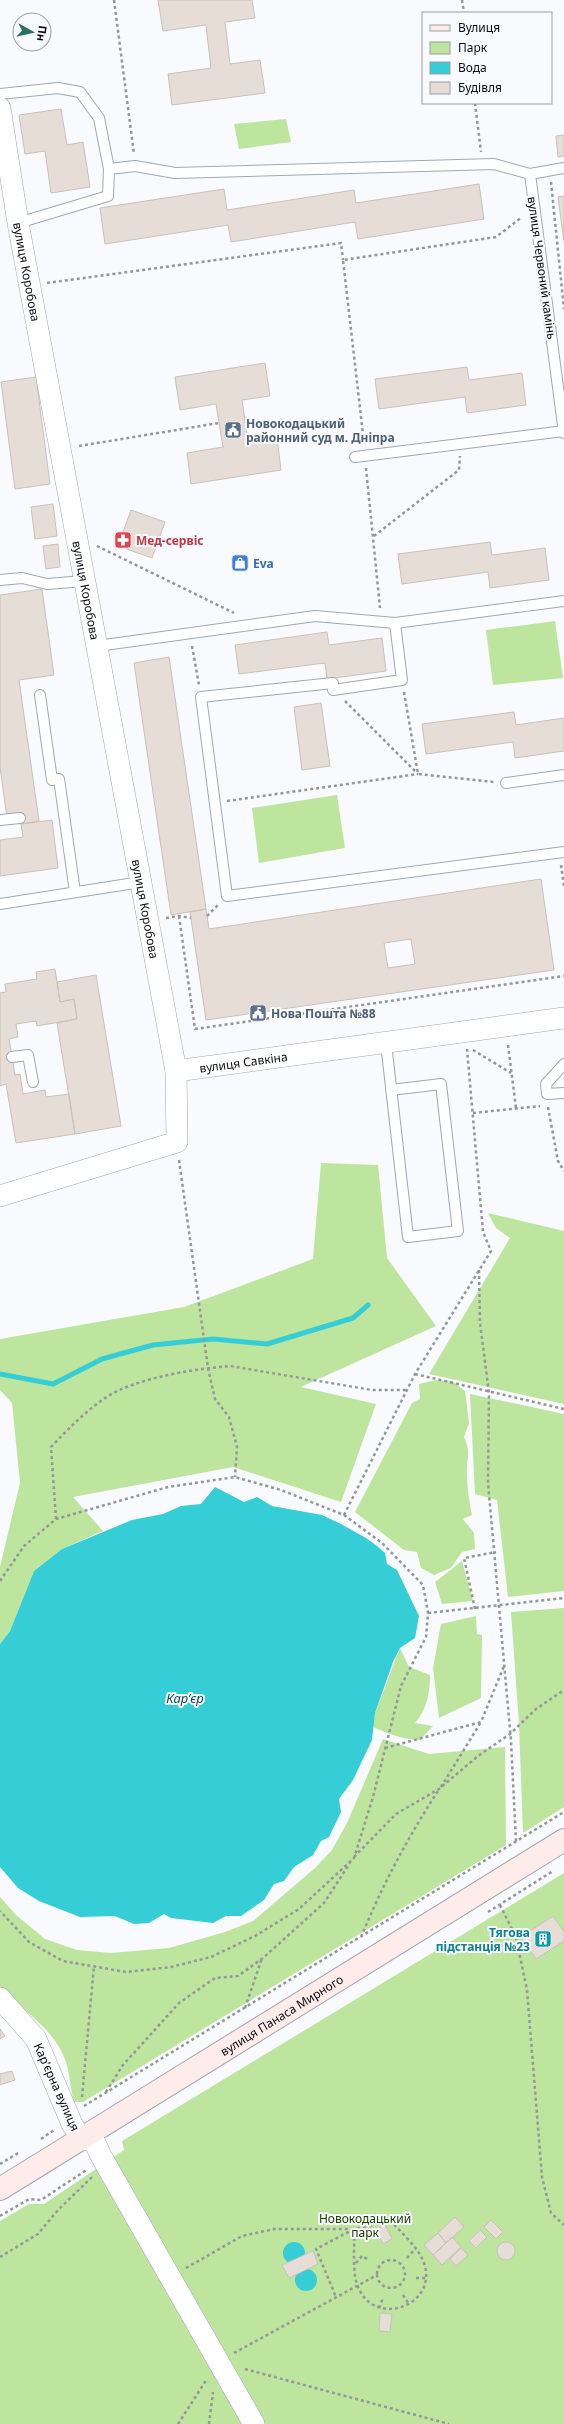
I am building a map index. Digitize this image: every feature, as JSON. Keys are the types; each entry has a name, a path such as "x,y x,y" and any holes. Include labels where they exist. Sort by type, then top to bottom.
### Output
{"main road":[{"name":"вулиця Панаса Мирного","path":"0,2189 87,2137 564,1840"}],"street":[{"name":"вулиця Коробова","path":"0,108 18,223 176,1071"},
{"name":"вулиця Савкіна","path":"176,1071 564,1018"},
{"path":"0,1196 177,1142 176,1071"},
{"name":"Карʼєрна вулиця","path":"0,1998 36,2039 76,2113 87,2137 105,2161 217,2362 254,2424"}],"lane":[{"path":"0,94 58,88 80,92 99,118 109,169 108,196 18,223"},
{"path":"109,169 135,166 175,173 494,164 530,174 564,168"},
{"name":"вулиця Червоний камінь","path":"530,174 564,432"},
{"path":"360,456 564,432"},
{"path":"0,580 22,578 47,584 85,581"},
{"path":"97,646 315,616 394,623 564,601"},
{"path":"394,623 402,680 334,690 333,683 201,697 227,896 561,852"},
{"path":"40,695 52,780 59,779 76,892"},
{"path":"506,783 564,775"},
{"path":"0,820 20,818"},
{"path":"0,904 141,882"},
{"path":"386,1042 391,1090 408,1237 458,1231 441,1084 391,1090"},
{"path":"12,1058 28,1055 33,1082"},
{"path":"564,1064 546,1084 547,1094 564,1092"}],"path":[{"path":"114,0 135,166"},
{"path":"462,0 464,12"},
{"path":"475,104 483,164"},
{"path":"550,170 564,309"},
{"path":"344,260 496,237 535,208"},
{"path":"30,286 341,243 344,260 360,456 374,536 382,622"},
{"path":"60,448 219,423"},
{"path":"374,536 459,470 460,444"},
{"path":"77,536 257,624"},
{"path":"190,634 201,697"},
{"path":"402,680 418,774"},
{"path":"334,690 418,774"},
{"path":"215,803 418,774 506,783"},
{"path":"561,852 564,886"},
{"path":"178,916 196,1029 564,976"},
{"path":"148,921 178,916 191,918"},
{"path":"506,1026 516,1108"},
{"path":"466,1046 512,1073"},
{"path":"473,1112 548,1105 558,1161 564,1171"},
{"path":"177,1142 208,1368 215,1399 229,1417 237,1446 234,1477"},
{"path":"479,1270 480,1323 489,1393 488,1483 496,1552 510,1734 516,1841"},
{"path":"56,1519 50,1448 82,1415 123,1388 208,1368 230,1366 372,1390 406,1390"},
{"path":"415,1374 489,1393 564,1409"},
{"path":"344,1515 394,1416"},
{"path":"0,1581 24,1546 56,1519 168,1487 234,1477 281,1490 344,1515 382,1543 423,1585 428,1613 426,1637 401,1686 354,1858 324,1903 262,1958 238,1976 216,1978 179,2003 123,2065 106,2093"},
{"path":"475,1608 464,1558 496,1552"},
{"path":"428,1613 564,1598"},
{"path":"361,1937 374,1905 419,1820 481,1722 504,1665"},
{"path":"0,1912 29,1942 63,1961 126,1972 170,1967 211,1957 255,1936 298,1909 354,1858 396,1814 439,1790 478,1756 510,1734 536,1709 564,1690"},
{"path":"385,1748 481,1722"},
{"path":"39,2140 106,2093 564,1812"},
{"path":"481,1916 558,1869"},
{"path":"500,1905 516,1937 528,1990 542,2177 551,2213 564,2225"},
{"path":"245,2008 262,1958"},
{"path":"76,2113 82,2093 94,1966"},
{"path":"76,2113 84,2116 87,2137"},
{"path":"0,2164 26,2148"},
{"path":"0,2216 29,2199 41,2200 105,2161"},
{"path":"0,2257 38,2234 58,2210 105,2161"},
{"path":"336,2296 316,2249 354,2230 370,2226 388,2218 416,2249 424,2263 425,2278 420,2293 409,2304 395,2309 379,2308 365,2299 354,2276 356,2263 354,2230"},
{"path":"170,2278 242,2236 274,2229 354,2230"},
{"path":"408,2258 416,2249"},
{"path":"356,2263 362,2256 369,2260"},
{"path":"178,2424 217,2362 377,2274 380,2265 388,2260 402,2265 405,2274 402,2283 394,2288 384,2287 377,2274"},
{"path":"416,2278 425,2278"},
{"path":"403,2295 409,2304"},
{"path":"379,2308 383,2298"},
{"path":"217,2362 449,2424"}],"green space":[{"path":"286,119 291,142 239,149 234,124"},
{"path":"555,621 563,678 493,685 486,630"},
{"path":"337,795 345,848 259,863 252,808"},
{"path":"321,1163 378,1165 387,1258 436,1326 301,1387 376,1404 341,1502 233,1467 73,1497 103,1531 62,1549 34,1571 10,1631 0,1644 0,1567 20,1483 12,1403 0,1390 0,1339 184,1307 313,1259"},
{"path":"488,1213 564,1231 564,1404 429,1374 510,1238 496,1228"},
{"path":"436,1380 452,1381 465,1391 469,1423 464,1437 468,1448 467,1484 472,1515 463,1519 474,1533 475,1549 462,1552 451,1568 434,1575 421,1568 417,1552 404,1550 355,1512 412,1403 420,1399 419,1384"},
{"path":"470,1394 564,1414 564,1591 508,1597 497,1500 475,1494"},
{"path":"462,1561 473,1601 442,1604 435,1582"},
{"path":"564,1608 564,1807 523,1833 519,1724 511,1612"},
{"path":"476,1616 477,1634 482,1635 481,1698 439,1718 433,1668 441,1624"},
{"path":"400,1648 409,1667 430,1675 427,1700 419,1718 415,1723 433,1726 420,1740 395,1736 373,1727 375,1713"},
{"path":"383,1739 429,1754 505,1747 506,1845 83,2102 74,2102 68,2068 59,2047 45,2028 0,1991 0,1897 16,1915 45,1939 77,1950 111,1953 169,1948 225,1932 253,1921 315,1868 332,1850 347,1823"},
{"name":"Новокодацький парк","path":"564,1873 564,2424 0,2424 0,2221 29,2204 44,2204 124,2150 122,2141"}],"water":[{"name":"Кар’єр","path":"215,1487 244,1502 257,1497 272,1506 322,1515 366,1538 377,1546 385,1553 387,1564 397,1570 419,1616 415,1638 400,1648 393,1662 375,1713 372,1740 353,1780 339,1799 341,1812 329,1837 321,1841 313,1855 294,1867 284,1881 274,1884 264,1900 241,1916 226,1916 213,1923 171,1918 164,1914 149,1923 134,1924 115,1916 80,1917 39,1901 18,1888 0,1867 0,1644 10,1631 34,1571 62,1549 132,1520 163,1514 181,1506 201,1504"},
{"path":"294,2242 302,2245 305,2253 302,2261 294,2264 286,2261 283,2253 286,2245"},
{"path":"302,2269 310,2269 317,2276 317,2284 310,2291 302,2291 295,2284 295,2276"}],"building":[{"path":"158,0 252,0 255,18 225,22 230,64 260,60 265,93 172,105 168,74 211,68 206,25 163,31"},
{"path":"61,109 67,145 83,142 90,187 51,193 45,151 25,154 19,115"},
{"path":"564,135 564,156 558,157 556,136"},
{"path":"479,184 484,219 358,239 355,222 231,242 228,225 105,244 100,208 224,189 227,210 354,190 356,203"},
{"path":"564,196 564,242 558,197"},
{"name":"Новокодацький районний суд м. Дніпра","path":"265,363 270,396 242,400 248,442 277,438 281,470 191,484 187,453 223,447 216,404 180,410 175,377"},
{"path":"467,367 469,380 522,373 526,405 467,413 465,397 379,409 375,379"},
{"path":"36,377 50,484 15,489 1,382"},
{"path":"53,504 57,536 35,539 31,507"},
{"path":"131,510 165,522 152,558 118,546"},
{"path":"490,542 492,555 545,548 549,580 490,588 488,572 402,584 398,554"},
{"path":"58,544 60,567 46,569 43,546"},
{"path":"42,589 54,675 19,680 39,821 21,824 20,816 7,818 0,767 0,595"},
{"path":"327,632 329,645 382,638 386,671 327,679 325,663 239,674 235,645"},
{"path":"169,657 206,909 171,915 134,663"},
{"path":"321,703 330,766 302,770 294,707"},
{"path":"514,712 516,725 564,718 564,751 515,758 513,742 426,754 422,724"},
{"path":"52,820 58,868 0,876 0,840 23,837 21,824"},
{"path":"541,879 554,970 206,1020 190,912 206,909 209,929","holes":["411,939 415,964 388,968 384,943"]},
{"path":"55,969 60,1002 74,999 77,1019 37,1026 36,1021 16,1024 18,1037 9,1039 15,1075 20,1074 23,1094 45,1090 46,1097 69,1094 75,1134 16,1143 6,1084 0,1086 0,993 6,992 5,984 37,979 36,972"},
{"path":"96,975 121,1126 75,1134 57,1023 77,1019 74,999 60,1002 57,982"},
{"name":"Тягова пiдстанцiя №23","path":"553,1916 564,1932 564,1941 536,1959 521,1937"},
{"path":"0,2029 5,2036 0,2039"},
{"path":"12,2071 15,2080 0,2085 0,2074"},
{"path":"455,2217 464,2227 446,2243 438,2233"},
{"path":"491,2220 503,2232 496,2239 484,2227"},
{"path":"385,2225 392,2239 383,2244 376,2230"},
{"path":"480,2230 487,2237 476,2248 469,2241"},
{"path":"438,2233 446,2243 433,2255 424,2245"},
{"path":"452,2237 461,2247 442,2265 433,2255"},
{"path":"506,2242 512,2245 515,2251 512,2257 506,2260 500,2257 497,2251 500,2245"},
{"path":"461,2248 468,2255 456,2266 450,2259"},
{"path":"313,2251 318,2264 289,2278 282,2265"},
{"path":"380,2313 392,2314 390,2332 379,2331"}],"waterway":[{"path":"0,1374 53,1384 102,1359 153,1345 213,1339 267,1344 353,1318 368,1305"}],"place":[{"name":"Новокодацький районний суд м. Дніпра","path":"233,430"},
{"name":"Мед-сервіс","path":"123,540"},
{"name":"Eva","path":"240,563"},
{"name":"Нова Пошта №88","path":"258,1013"},
{"name":"Тягова пiдстанцiя №23","path":"543,1939"}]}
